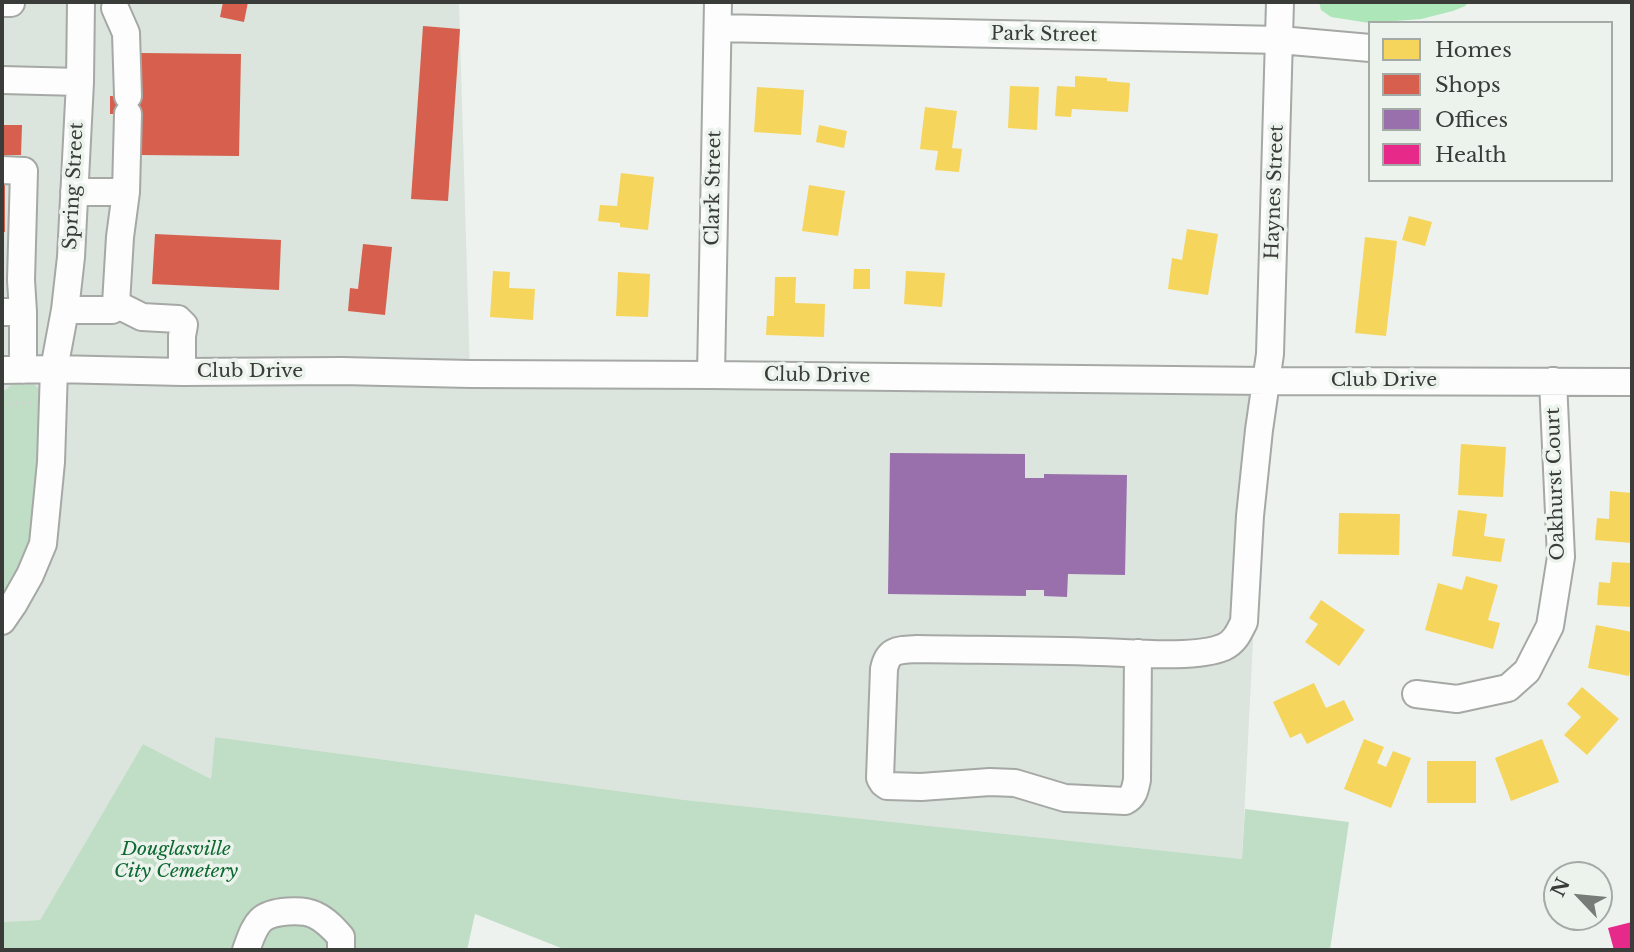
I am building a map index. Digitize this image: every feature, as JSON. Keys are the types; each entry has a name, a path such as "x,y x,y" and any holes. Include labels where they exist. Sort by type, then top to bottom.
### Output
{"street":[{"path":"2,3 11,2"},
{"name":"Haynes Street","path":"1138,653 1137,780 1130,799 1065,799 1015,783 921,787 887,786 883,783 879,772 884,669 886,659 896,651 916,649 1097,652 1182,654 1227,646 1236,637 1244,622 1250,516 1270,354 1280,2"},
{"path":"65,310 112,310 116,304 126,192 126,33 119,5 80,5"},
{"name":"Spring Street","path":"2,621 30,575 43,544 51,462 54,369 71,257 80,82 80,5"},
{"name":"Park Street","path":"718,15 1280,40 1368,48"},
{"name":"Clark Street","path":"711,375 718,15"},
{"path":"2,80 80,82"},
{"path":"2,170 24,171 21,280 13,312 12,370"},
{"path":"74,192 126,192"},
{"path":"116,304 142,317 178,319 184,325 182,372"},
{"name":"Club Drive","path":"12,370 342,371 1266,382 1632,382"},
{"name":"Oakhurst Court","path":"1416,694 1458,699 1508,688 1527,671 1550,626 1561,557 1553,381"},
{"path":"246,950 262,919 280,912 298,912 314,914 330,925 341,937 341,950"}],"path":[{"path":"2,403 38,403"}],"shaded area":[{"path":"2,2 459,2 470,374 1266,381 1242,859 685,800 215,737 211,779 143,744 40,920 2,922"},
{"path":"1319,2 1469,2 1453,11 1421,19 1368,23 1331,17 1321,10"}],"green space":[{"path":"15,381 32,382 41,391 41,473 34,531 29,548 2,601 2,390 6,390"},
{"name":"Douglasville City Cemetery","path":"215,737 685,800 1242,859 1245,809 1349,822 1330,950 566,950 475,914 467,950 2,950 2,922 40,920 143,744 211,779"}],"building: Homes":[{"path":"1075,76 1130,83 1128,112 1072,109 1071,117 1055,116 1057,86 1075,87"},
{"path":"1010,86 1039,87 1037,130 1008,128"},
{"path":"757,87 804,90 801,135 754,132"},
{"path":"925,107 957,111 952,148 962,149 959,172 935,170 938,151 920,149"},
{"path":"819,125 847,131 844,148 816,142"},
{"path":"621,173 654,177 648,230 598,221 600,205 617,206"},
{"path":"809,185 845,191 838,236 802,231"},
{"path":"1409,216 1432,222 1425,246 1402,240"},
{"path":"1187,229 1218,234 1208,295 1168,289 1172,258 1182,260"},
{"path":"1365,237 1397,241 1386,336 1355,333"},
{"path":"854,269 870,269 870,289 853,289"},
{"path":"493,271 510,272 509,288 535,289 533,320 490,317"},
{"path":"906,271 945,273 942,307 904,304"},
{"path":"618,272 650,274 648,317 616,316"},
{"path":"775,277 796,277 795,303 825,304 824,337 766,335 767,316 774,316"},
{"path":"1461,444 1506,447 1503,497 1458,495"},
{"path":"1610,491 1632,493 1632,543 1595,540 1597,518 1609,519"},
{"path":"1458,510 1487,514 1484,536 1505,539 1501,562 1452,556"},
{"path":"1339,513 1400,514 1399,555 1338,554"},
{"path":"1612,562 1632,563 1632,607 1597,605 1599,582 1610,583"},
{"path":"1466,576 1498,585 1488,620 1500,623 1493,649 1425,630 1438,583 1462,590"},
{"path":"1321,600 1365,630 1339,666 1305,642 1318,624 1309,618"},
{"path":"1596,625 1632,632 1629,676 1588,668"},
{"path":"1314,683 1326,708 1344,700 1354,720 1307,744 1301,733 1290,738 1273,702"},
{"path":"1582,687 1619,719 1587,755 1564,735 1581,717 1567,704"},
{"path":"1364,739 1384,747 1377,763 1386,767 1393,751 1411,758 1391,808 1344,789"},
{"path":"1542,739 1559,782 1511,801 1495,758"},
{"path":"1427,761 1476,761 1476,803 1427,803"}],"building: Shops":[{"path":"223,2 248,2 244,22 220,17"},
{"path":"423,26 460,29 448,201 411,199"},
{"path":"141,53 241,54 239,156 141,155 142,114 110,114 110,96 140,97"},
{"path":"2,125 22,125 21,155 2,155"},
{"path":"2,173 5,173 5,232 2,232"},
{"path":"155,234 281,240 279,290 152,284"},
{"path":"363,244 392,247 385,315 348,311 350,288 358,289"}],"building: Offices":[{"path":"890,453 1025,454 1025,478 1044,478 1044,474 1127,475 1125,575 1068,574 1067,597 1044,596 1044,590 1026,590 1026,596 888,594"}],"building: Health":[{"path":"1632,922 1632,950 1614,950 1609,931 1613,931 1613,927"}]}
